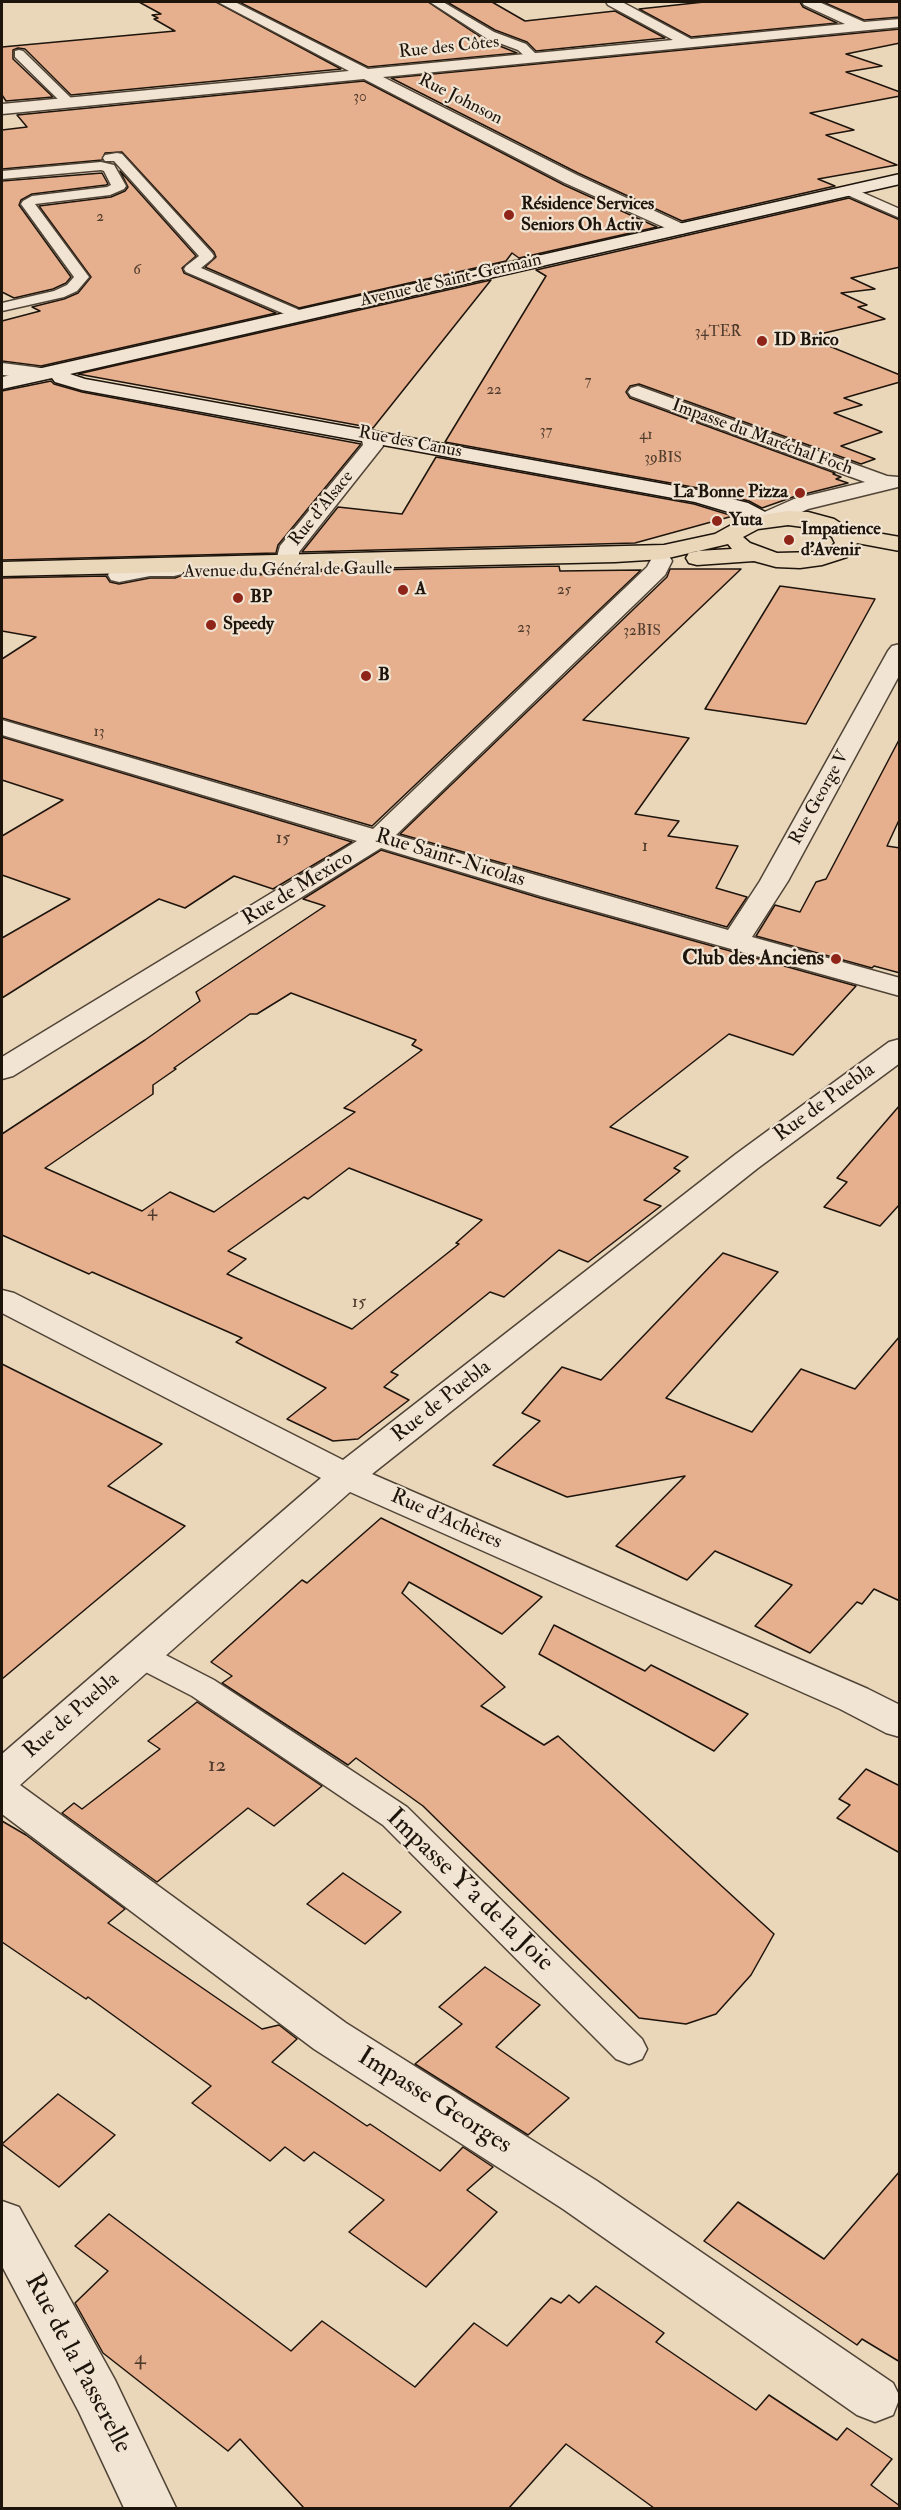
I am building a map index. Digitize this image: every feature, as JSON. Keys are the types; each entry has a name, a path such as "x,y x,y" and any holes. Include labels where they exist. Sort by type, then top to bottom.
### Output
{"main road":[{"name":"Avenue du Général de Gaulle","path":"2,569 664,552 722,539 752,523 766,519"},
{"path":"766,519 808,519 836,536 900,557"},
{"path":"737,532 736,540 742,548 755,554"},
{"name":"Avenue du Général de Gaulle","path":"2,577 660,561 755,554 776,560 800,561 822,558 836,536"},
{"path":"836,536 900,544"}],"street":[{"name":"Rue Johnson","path":"225,2 571,179 679,229"},
{"path":"613,2 690,44"},
{"path":"809,2 861,26"},
{"name":"Rue des Côtes","path":"2,109 900,23"},
{"name":"Avenue de Saint-Germain","path":"2,383 900,179"},
{"path":"2,369 49,372"},
{"name":"Rue des Canus","path":"49,372 82,384 697,495 740,508 766,519"},
{"name":"Impasse du Maréchal Foch","path":"638,392 892,481"},
{"name":"Rue d'Alsace","path":"119,575 150,569 270,566 288,562 288,551 373,446 371,436"},
{"path":"766,519 802,504 892,481"},
{"path":"832,498 822,508 820,518 836,536"},
{"name":"Rue de Mexico","path":"2,1070 362,850 379,837 657,570 660,561"},
{"name":"Rue George V","path":"735,941 774,881 900,651"},
{"name":"Rue Saint-Nicolas","path":"2,727 379,837 551,890 900,987"},
{"name":"Rue de Puebla","path":"2,1777 346,1476 747,1161 900,1048"},
{"name":"Rue d'Achères","path":"2,1300 346,1476 854,1699 900,1723"},
{"name":"Impasse Georges","path":"2,1793 330,2036 580,2195 875,2399"},
{"name":"Rue de la Passerelle","path":"2,2220 97,2396 150,2508"}],"lane":[{"path":"436,2 490,35 522,47 535,59"},
{"path":"19,54 69,103"},
{"path":"2,167 117,157 207,256 191,269 299,315"},
{"path":"2,175 101,166 109,168 119,186 110,191 32,200 28,204 82,276 72,288 59,294 2,307"},
{"path":"850,191 900,214"},
{"name":"Impasse Y'a de la Joie","path":"141,1656 203,1688 395,1816 629,2049"}],"building":[{"path":"139,2 216,2 341,69 71,95 25,49 18,48 13,50 13,59 53,97 6,101 2,95 2,47 175,31 154,19 158,18 152,15 161,14"},
{"path":"239,2 428,2 485,40 517,53 368,67"},
{"path":"447,2 492,2 525,21 615,11 665,38 536,51 527,42 495,30"},
{"path":"704,2 800,2 803,7 837,23 691,37 639,9"},
{"path":"823,2 900,2 900,17 864,20"},
{"path":"900,29 900,43 846,54 882,66 846,72 900,92 900,96 810,113 854,130 826,135 897,165 818,179 835,186 682,221 578,173 391,78"},
{"path":"364,81 564,185 657,227 519,258 512,253 506,261 299,308 205,267 216,257 214,252 122,152 105,153 102,160 2,169 2,130 27,127 17,115"},
{"path":"120,171 196,256 182,268 184,273 276,313 41,366 2,361 2,321 40,311 32,307 78,293 91,277 39,206 111,197 125,191 128,187"},
{"path":"102,173 108,184 106,185 32,194 21,200 19,205 71,277 66,283 53,289 14,298 2,292 2,181"},
{"path":"849,198 900,220 900,267 851,278 875,289 841,293 867,305 858,307 885,319 807,337 900,375 900,382 844,398 862,405 834,413 882,432 841,446 875,459 861,464 639,384 630,386 626,392 630,398 835,473 833,474 841,477 836,479 848,483 793,497 762,508 749,501 698,488 445,442 546,276 536,270"},
{"path":"491,280 373,428 78,374"},
{"path":"51,381 54,384 82,392 361,444 278,545 276,553 2,560 2,391"},
{"path":"436,457 694,504 733,516 635,543 302,552 338,507 402,514"},
{"path":"559,566 560,571 641,570 372,826 2,718 2,659 36,637 2,631 2,578 106,576 110,582 119,584 150,578 175,578 185,574 242,573 252,576 279,572"},
{"path":"670,569 741,569 583,720 689,738 635,814 679,821 668,836 738,846 716,888 747,897 727,927 400,834 667,577"},
{"path":"780,586 875,599 806,724 705,709"},
{"path":"2,737 352,842 273,889 234,876 185,908 159,899 2,998 2,938 70,899 2,875 2,836 63,800 2,780"},
{"path":"900,738 900,818 887,846 900,848 900,973 874,966 872,968 756,936 775,905 800,912 816,882 826,879"},
{"path":"381,850 540,898 856,986 793,1055 729,1034 610,1127 688,1157 674,1168 680,1171 644,1200 661,1206 588,1262 559,1250 504,1297 490,1292 391,1372 398,1375 384,1387 409,1400 358,1439 333,1441 287,1419 326,1388 236,1342 242,1338 2,1235 2,1134 145,1040 200,1001 196,992 325,906 303,899","holes":["291,993 416,1040 412,1045 422,1050 344,1108 355,1112 214,1212 170,1192 142,1211 45,1168 153,1094 153,1085 176,1069 174,1068 250,1014 257,1014","349,1168 482,1220 456,1243 459,1244 352,1329 227,1274 246,1259 228,1251 304,1197 308,1199"]},
{"path":"900,1105 900,1204 880,1226 824,1207 847,1182 837,1178"},
{"path":"723,1253 778,1272 666,1398 752,1432 801,1369 855,1389 900,1336 900,1601 874,1589 862,1604 857,1602 810,1653 755,1626 792,1585 715,1551 687,1580 616,1546 685,1476 567,1497 493,1465 540,1421 522,1413 562,1367 601,1380"},
{"path":"2,1364 162,1444 108,1486 185,1526 2,1679"},
{"path":"381,1518 542,1597 502,1634 409,1582 402,1593 505,1687 481,1706 544,1745 558,1736 774,1934 751,1975 716,2014 686,2024 639,2018 423,1806 356,1758 348,1765 222,1683 232,1676 211,1662 302,1580 307,1583"},
{"path":"554,1625 645,1671 651,1665 748,1714 714,1751 539,1654"},
{"path":"197,1702 322,1786 274,1826 248,1808 157,1882 62,1813 74,1803 82,1809 160,1749 148,1741"},
{"path":"866,1769 900,1786 900,1853 837,1818 850,1805 839,1799"},
{"path":"2,1821 26,1835 125,1909 108,1923 262,2029 279,2025 297,2039 272,2062 367,2126 370,2124 440,2171 463,2147 493,2167 467,2190 497,2212 426,2287 349,2232 384,2200 314,2152 304,2161 285,2147 270,2161 192,2103 211,2086 88,1997 86,1999 2,1942"},
{"path":"343,1873 401,1912 365,1944 307,1904"},
{"path":"485,1967 540,2005 496,2047 569,2098 528,2135 415,2064 462,2024 439,2007"},
{"path":"58,2094 115,2135 59,2187 2,2144"},
{"path":"900,2171 900,2362 862,2339 857,2345 704,2241 738,2202 824,2259"},
{"path":"109,2214 291,2351 322,2321 415,2387 474,2323 507,2346 551,2298 561,2303 569,2295 579,2303 596,2286 664,2333 656,2342 756,2410 769,2395 837,2440 847,2428 892,2459 871,2485 900,2508 654,2508 566,2444 509,2508 304,2508 240,2439 228,2451 103,2353 75,2303 108,2271 75,2246"}],"place":[{"name":"Résidence Services Seniors Oh Activ","path":"509,215"},
{"name":"ID Brico","path":"762,341"},
{"name":"La Bonne Pizza","path":"800,493"},
{"name":"Yuta","path":"717,521"},
{"name":"Impatience d'Avenir","path":"789,540"},
{"name":"A","path":"403,590"},
{"name":"BP","path":"238,598"},
{"name":"Speedy","path":"211,625"},
{"name":"B","path":"366,676"},
{"name":"Club des Anciens","path":"836,959"}]}
